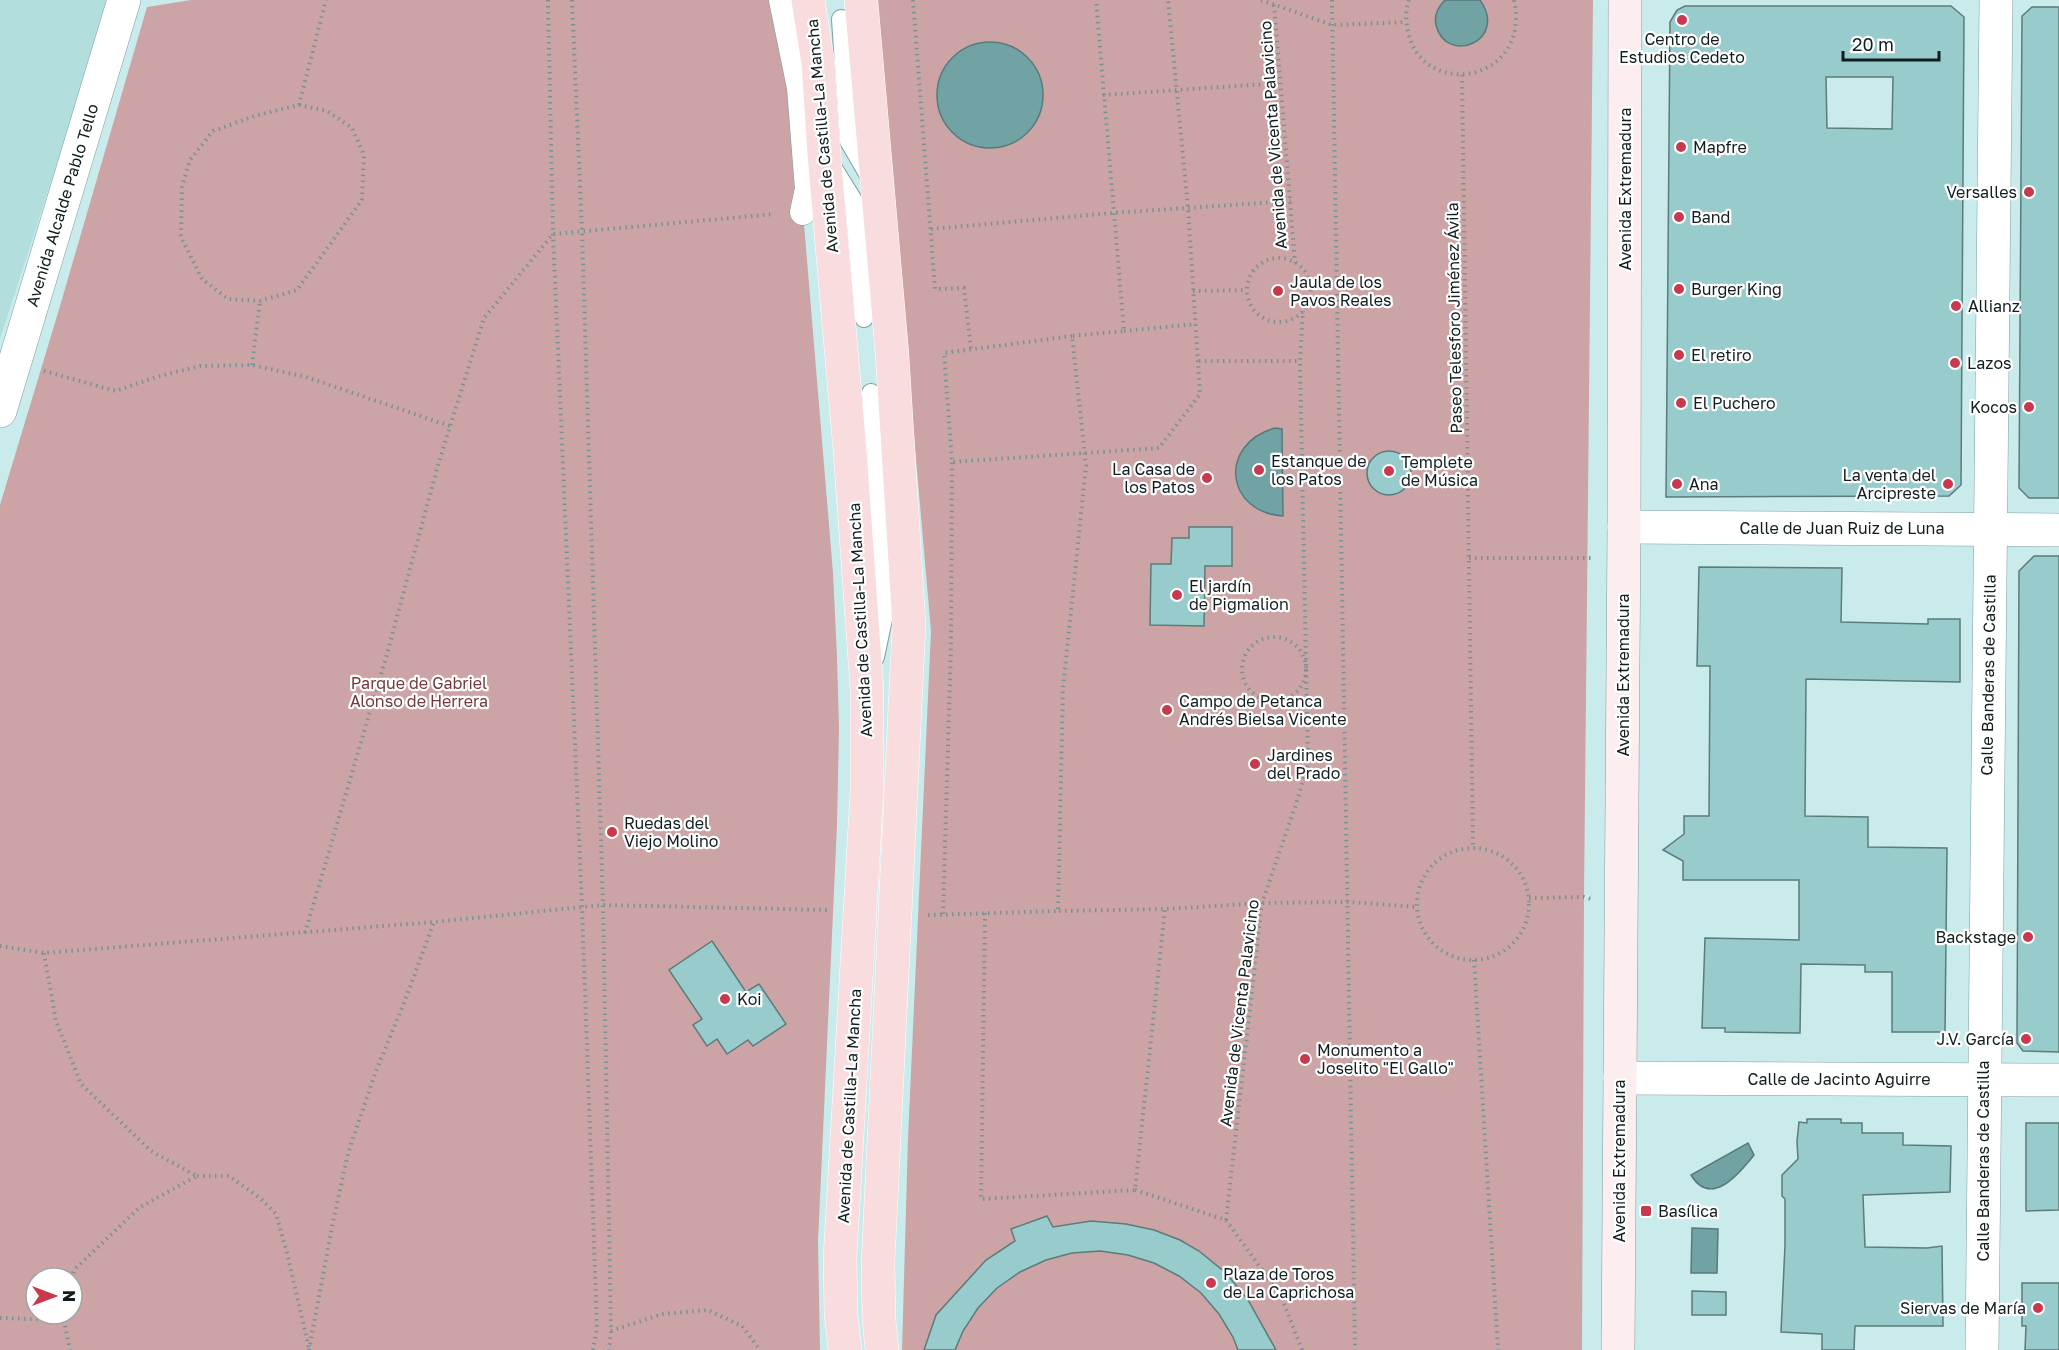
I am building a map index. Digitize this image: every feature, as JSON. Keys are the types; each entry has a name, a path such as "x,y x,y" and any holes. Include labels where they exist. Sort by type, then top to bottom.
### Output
{"main road":[{"name":"Avenida de Castilla-La Mancha","path":"808,0 818,63 867,690 867,790 840,1258 841,1314 845,1350"},
{"name":"Avenida Extremadura","path":"1618,1350 1624,543 1625,0"},
{"path":"851,10 878,192 909,625 878,1262 882,1350"}],"street":[{"name":"Avenida Alcalde Pablo Tello","path":"0,411 124,0"},
{"path":"782,0 800,88 808,189 803,212"},
{"name":"Calle Banderas de Castilla","path":"1982,1350 1996,0"},
{"name":"Calle de Juan Ruiz de Luna","path":"1624,543 1990,529 2059,530"},
{"name":"Calle de Jacinto Aguirre","path":"1620,1078 2059,1080"}],"lane":[{"path":"824,154 854,202 864,318"},
{"path":"867,690 883,619 871,393"}],"path":[{"path":"299,105 326,0"},
{"path":"548,0 553,234 582,907 597,1328 594,1350"},
{"path":"572,0 582,232 603,905 611,1331 609,1350"},
{"path":"913,0 935,289 964,288 972,349"},
{"path":"1096,0 1112,213 1124,331"},
{"path":"952,462 1159,448 1200,394 1188,208 1168,0"},
{"path":"1260,0 1332,25 1406,22"},
{"path":"1332,0 1355,1350"},
{"path":"1409,0 1406,22 1410,39 1418,54 1430,65 1446,72 1462,75 1479,72 1495,64 1507,51 1515,35 1517,18 1514,0"},
{"name":"Avenida de Vicenta Palavicino","path":"1275,5 1295,263"},
{"name":"Paseo Telesforo Jiménez Ávila","path":"1462,75 1473,848"},
{"path":"1103,94 1281,83"},
{"path":"299,105 327,111 352,128 364,155 362,200 297,290 260,301 228,299 202,279 181,237 182,187 190,160 213,131 258,115 299,105"},
{"path":"931,230 1112,213 1291,201"},
{"path":"305,933 387,654 438,465 484,318 553,234 803,212"},
{"path":"1277,258 1295,263 1306,273 1311,288 1303,311 1296,318 1287,322 1268,320 1252,309 1248,300 1249,280 1259,265 1277,258"},
{"path":"1311,288 1337,286"},
{"path":"1193,291 1247,290"},
{"path":"252,365 260,301"},
{"name":"Avenida de Vicenta Palavicino","path":"1226,1220 1262,903 1308,764 1300,361 1303,311"},
{"path":"943,914 950,703 952,462 944,352 1196,324"},
{"path":"1058,911 1063,688 1086,466 1072,336"},
{"path":"1199,361 1300,361"},
{"path":"15,362 116,391 156,377 200,366 252,365 306,377 450,426"},
{"path":"1469,558 1624,543"},
{"path":"1272,637 1282,638 1297,646 1305,659 1306,670 1299,690 1292,696 1273,701 1254,694 1244,678 1243,668 1244,659 1255,644 1272,637"},
{"path":"1473,848 1489,850 1504,857 1516,868 1529,898 1528,914 1515,941 1503,951 1474,960 1457,957 1441,950 1429,939 1421,924 1418,907 1423,878 1432,865 1458,850 1473,848"},
{"path":"1529,898 1584,897 1621,907"},
{"path":"896,914 1165,909 1262,903 1348,902 1418,907"},
{"path":"0,946 45,953 434,922 603,905 834,910 859,914"},
{"path":"1135,1190 1165,909"},
{"path":"985,913 981,1199 1135,1190 1226,1220 1281,1296 1302,1350"},
{"path":"309,1350 348,1153 376,1071 434,922"},
{"path":"45,953 56,1021 81,1084 152,1151 197,1176"},
{"path":"1474,960 1497,1350"},
{"path":"78,1266 140,1207 197,1176 229,1176 260,1198 276,1214 309,1350"},
{"path":"611,1331 662,1314 708,1310 742,1326 760,1350"},
{"path":"0,1318 24,1319"},
{"path":"65,1326 70,1350"}],"shaded area":[{"path":"0,0 110,0 0,339"},
{"path":"1445,0 1480,0 1487,15 1487,27 1481,37 1473,43 1462,46 1451,44 1442,37 1436,25 1436,18"},
{"path":"990,42 1010,46 1027,58 1039,75 1043,95 1039,115 1027,132 1010,144 990,148 970,144 953,132 941,115 937,95 941,75 953,58 970,46"},
{"name":"Estanque de los Patos","path":"1275,428 1282,429 1283,516 1264,512 1249,503 1240,491 1236,476 1237,462 1244,448 1257,436"},
{"path":"1748,1143 1754,1155 1741,1171 1724,1184 1716,1188 1707,1188 1699,1184 1691,1175"},
{"path":"1692,1228 1718,1229 1717,1273 1691,1273"}],"green space":[{"name":"Parque de Gabriel Alonso de Herrera","path":"191,0 775,0 786,43 803,212 833,573 837,657 839,728 837,825 818,1242 820,1350 0,1350 0,505 147,7"},
{"name":"Jardines del Prado","path":"876,0 1445,0 1441,4 1463,46 1478,40 1486,29 1486,15 1479,0 1593,0 1582,1350 902,1350 908,1138 931,631"}],"building":[{"path":"1685,6 1951,6 1964,17 1961,485 1949,496 1666,497 1670,22 1677,10","holes":["1826,77 1893,77 1892,129 1827,128"]},
{"path":"2032,7 2059,7 2059,498 2029,498 2019,488 2022,16"},
{"name":"Templete de Música","path":"1389,451 1404,458 1411,473 1404,488 1389,495 1374,488 1367,473 1374,458"},
{"name":"El jardín de Pigmalion","path":"1189,527 1232,527 1232,566 1205,566 1204,626 1150,625 1151,564 1171,564 1172,538 1189,538"},
{"path":"2034,556 2059,556 2059,1052 2023,1051 2017,1043 2019,571"},
{"path":"1699,567 1842,568 1841,622 1928,624 1928,619 1960,619 1960,682 1806,679 1805,816 1868,817 1868,847 1947,848 1945,1032 1892,1032 1892,972 1865,972 1865,965 1801,964 1800,1033 1725,1032 1725,1028 1702,1028 1705,938 1799,940 1799,880 1683,880 1683,861 1663,850 1684,834 1684,816 1709,816 1710,666 1697,666"},
{"path":"712,941 746,992 759,984 786,1024 753,1046 748,1040 727,1054 717,1039 707,1046 693,1025 702,1019 669,970"},
{"path":"1807,1119 1841,1119 1841,1123 1862,1123 1862,1133 1903,1133 1903,1145 1951,1146 1950,1192 1863,1195 1865,1247 1927,1248 1942,1246 1943,1326 1855,1326 1854,1350 1822,1350 1822,1334 1781,1332 1785,1245 1785,1199 1782,1196 1782,1175 1798,1159 1799,1122 1807,1123"},
{"path":"2026,1123 2059,1123 2059,1210 2026,1211"},
{"name":"Plaza de Toros de La Caprichosa","path":"1047,1216 1053,1227 1091,1221 1126,1224 1154,1230 1180,1240 1199,1251 1226,1273 1248,1300 1276,1350 1238,1350 1219,1314 1201,1293 1179,1276 1154,1263 1128,1255 1100,1251 1072,1253 1046,1260 1020,1272 997,1288 978,1308 963,1331 955,1350 924,1350 936,1315 986,1260 1015,1241 1011,1229"},
{"name":"Siervas de María","path":"2022,1283 2059,1283 2059,1350 2025,1350 2026,1326 2022,1326"},
{"path":"1692,1291 1726,1292 1726,1315 1692,1315"}],"place":[{"name":"Centro de Estudios Cedeto","path":"1682,20"},
{"name":"Mapfre","path":"1681,147"},
{"name":"Versalles","path":"2029,192"},
{"name":"Band","path":"1679,217"},
{"name":"Burger King","path":"1679,289"},
{"name":"Jaula de los Pavos Reales","path":"1278,291"},
{"name":"Allianz","path":"1956,306"},
{"name":"El retiro","path":"1679,355"},
{"name":"Lazos","path":"1955,363"},
{"name":"El Puchero","path":"1681,403"},
{"name":"Kocos","path":"2029,407"},
{"name":"Estanque de los Patos","path":"1259,470"},
{"name":"Templete de Música","path":"1389,471"},
{"name":"La Casa de los Patos","path":"1207,478"},
{"name":"Ana","path":"1677,484"},
{"name":"La venta del Arcipreste","path":"1948,484"},
{"name":"El jardín de Pigmalion","path":"1177,595"},
{"name":"Campo de Petanca Andrés Bielsa Vicente","path":"1167,710"},
{"name":"Jardines del Prado","path":"1255,764"},
{"name":"Ruedas del Viejo Molino","path":"612,832"},
{"name":"Backstage","path":"2028,937"},
{"name":"Koi","path":"725,999"},
{"name":"J.V. García","path":"2026,1039"},
{"name":"Monumento a Joselito \"El Gallo\"","path":"1305,1059"},
{"name":"Basílica","path":"1646,1211"},
{"name":"Plaza de Toros de La Caprichosa","path":"1211,1283"},
{"name":"Siervas de María","path":"2038,1308"}]}
